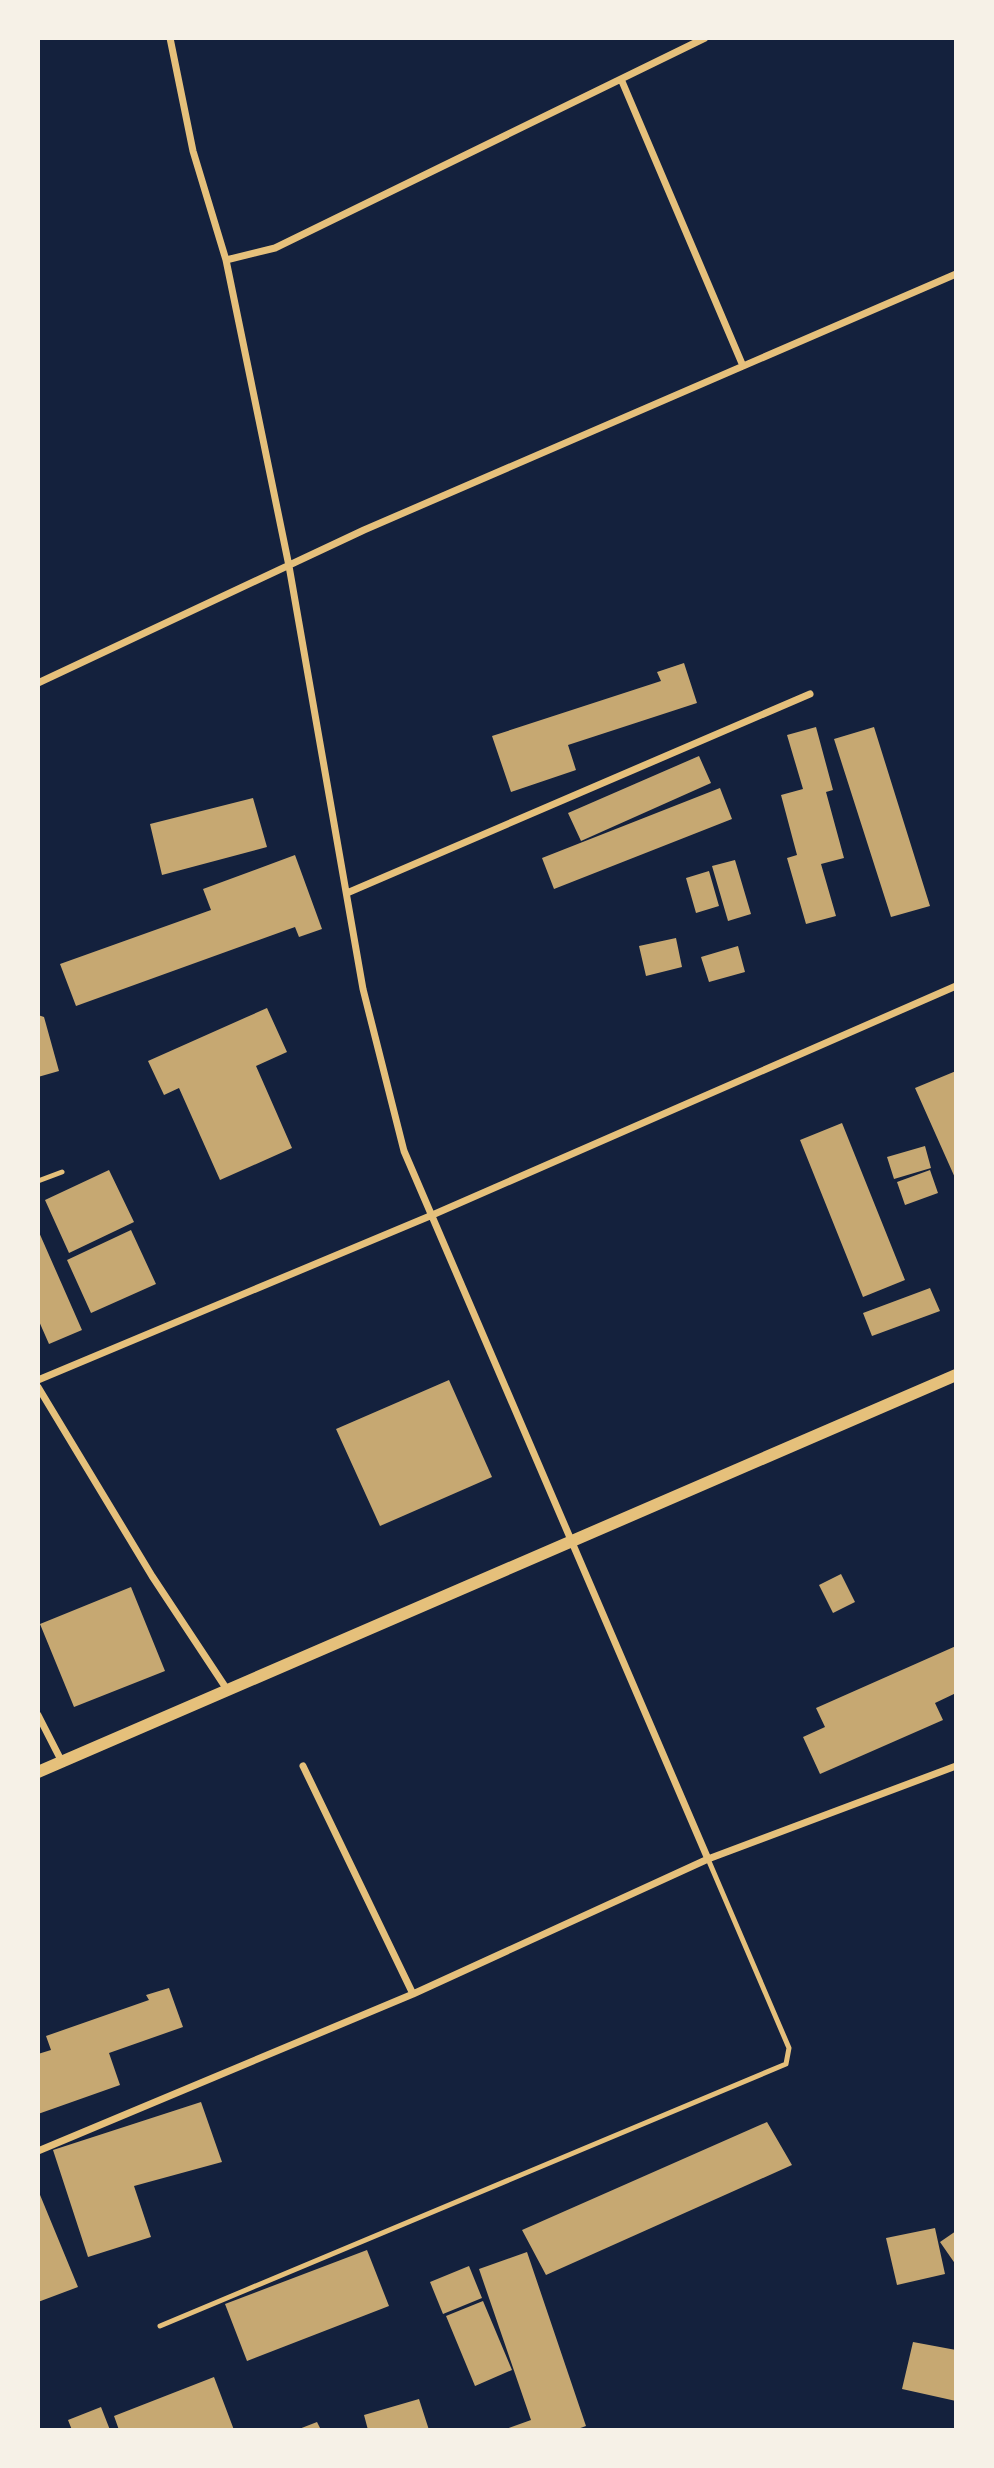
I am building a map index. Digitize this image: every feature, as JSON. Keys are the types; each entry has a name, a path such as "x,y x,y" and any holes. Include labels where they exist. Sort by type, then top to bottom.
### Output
{"street":[{"path":"170,38 194,151 226,260 289,566 363,989 404,1151 708,1859"},
{"path":"226,260 275,248 705,38"},
{"path":"621,79 743,366"},
{"path":"38,684 364,530 956,274"},
{"path":"347,894 810,694"},
{"path":"38,1380 430,1216 956,986"},
{"path":"38,1772 956,1375"},
{"path":"38,1387 152,1576 228,1691"},
{"path":"38,1715 62,1762"},
{"path":"303,1766 413,1994"},
{"path":"38,2151 413,1994 708,1859 956,1766"}],"lane":[{"path":"38,1181 62,1172"},
{"path":"160,2326 786,2064 789,2048 708,1859"}],"building":[{"path":"684,663 697,703 568,745 576,770 511,792 492,736 661,681 657,672"},
{"path":"816,727 833,790 826,792 844,858 821,864 836,916 806,924 787,858 797,855 781,795 803,789 787,735"},
{"path":"874,727 930,906 891,917 834,739"},
{"path":"699,756 711,783 581,841 568,813"},
{"path":"720,788 732,819 554,889 542,858"},
{"path":"253,798 267,847 162,875 150,824"},
{"path":"295,855 322,929 299,937 295,927 76,1006 60,964 211,910 203,889"},
{"path":"735,860 751,914 728,921 712,866"},
{"path":"709,871 719,906 696,913 686,878"},
{"path":"676,938 682,967 646,976 639,946"},
{"path":"738,946 745,972 709,982 701,957"},
{"path":"267,1008 287,1052 256,1066 292,1148 220,1180 179,1088 164,1095 148,1061"},
{"path":"38,1015 44,1017 59,1071 38,1077"},
{"path":"956,1071 956,1180 915,1088"},
{"path":"842,1123 905,1280 863,1297 800,1140"},
{"path":"925,1146 931,1168 894,1179 887,1157"},
{"path":"109,1170 134,1222 69,1253 45,1200"},
{"path":"930,1170 938,1193 905,1205 897,1182"},
{"path":"38,1230 82,1330 49,1344 38,1319"},
{"path":"131,1230 156,1284 91,1313 67,1260"},
{"path":"930,1288 940,1311 872,1336 863,1313"},
{"path":"449,1380 492,1477 380,1526 336,1429"},
{"path":"841,1574 855,1602 833,1613 819,1585"},
{"path":"131,1587 165,1671 74,1707 40,1624"},
{"path":"956,1646 956,1693 935,1703 943,1720 820,1774 803,1737 825,1727 816,1708"},
{"path":"169,1988 183,2027 109,2053 120,2085 38,2114 38,2054 51,2050 46,2036 149,2000 146,1995"},
{"path":"201,2102 222,2162 134,2186 151,2237 88,2257 53,2150"},
{"path":"767,2122 792,2165 546,2275 522,2230"},
{"path":"38,2190 78,2287 38,2302"},
{"path":"935,2228 945,2274 897,2285 886,2238"},
{"path":"956,2231 956,2265 940,2242"},
{"path":"367,2250 389,2306 247,2361 225,2304"},
{"path":"527,2252 586,2426 575,2430 503,2430 531,2420 479,2269"},
{"path":"469,2266 482,2298 443,2314 430,2282"},
{"path":"483,2301 512,2370 475,2386 446,2316"},
{"path":"913,2342 956,2350 956,2401 902,2389"},
{"path":"214,2377 234,2430 119,2430 114,2416"},
{"path":"419,2399 429,2430 368,2430 364,2415"},
{"path":"101,2407 110,2430 72,2430 68,2420"},
{"path":"317,2422 321,2430 299,2430 299,2429"}]}
